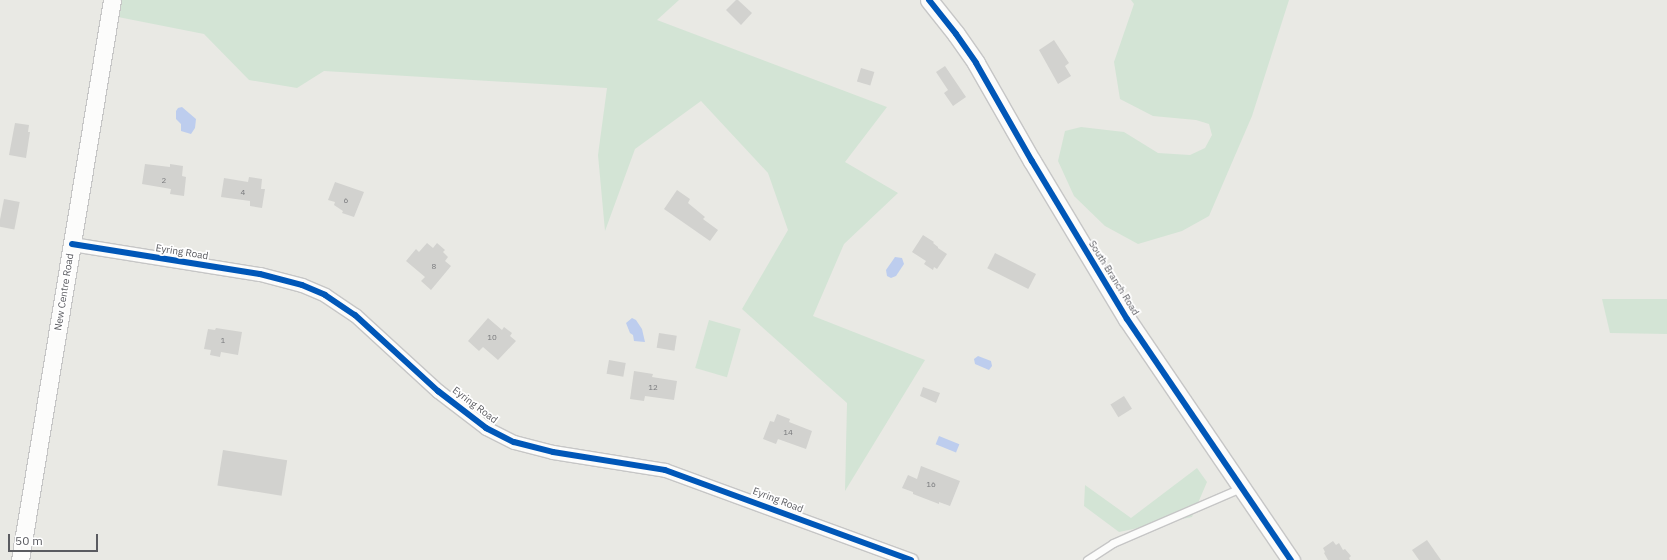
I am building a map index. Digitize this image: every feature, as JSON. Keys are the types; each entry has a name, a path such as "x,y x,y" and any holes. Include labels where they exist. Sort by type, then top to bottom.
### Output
{"street":[{"name":"New Centre Road","path":"20,560 112,0"},
{"name":"South Branch Road","path":"929,0 956,34 976,63 1036,168 1127,319 1291,560"},
{"name":"Eyring Road","path":"72,244 260,274 302,285 325,295 355,315 438,391 486,428 514,442 552,452 665,470 911,560"}],"lane":[{"path":"1087,560 1113,543 1242,487"}],"green space":[{"path":"121,0 679,0 657,20 887,107 845,162 898,193 844,244 813,316 925,360 845,491 847,403 742,309 788,230 768,173 701,101 635,149 605,231 598,155 607,88 324,71 297,88 249,80 204,34 118,17"},
{"path":"1131,0 1289,0 1252,116 1209,216 1182,231 1138,244 1105,226 1074,196 1058,161 1065,131 1081,127 1124,132 1158,153 1190,155 1205,148 1212,135 1209,124 1196,120 1153,116 1120,99 1114,62 1134,4"},
{"path":"1602,299 1667,299 1667,334 1610,333"},
{"path":"709,320 741,329 727,377 695,368"},
{"path":"1197,468 1207,482 1192,517 1119,532 1084,506 1085,485 1131,518"}],"water":[{"path":"182,107 196,119 195,128 191,134 181,131 181,124 176,119 176,111 178,108"},
{"path":"895,257 902,258 904,264 896,276 891,278 887,276 886,270"},
{"path":"632,318 636,320 642,329 645,342 634,341 633,335 630,333 626,323"},
{"path":"978,356 991,361 992,366 989,370 975,364 974,359"},
{"path":"939,436 959,444 956,453 936,444"}],"building":[{"path":"736,0 738,0 752,13 741,25 726,10"},
{"path":"1054,40 1069,63 1065,66 1071,76 1058,84 1039,50"},
{"path":"945,66 966,97 953,106 944,93 948,90 936,72"},
{"path":"861,68 874,72 870,85 857,81"},
{"path":"15,123 29,125 28,132 30,132 26,158 9,155"},
{"path":"145,164 170,167 170,164 183,166 182,176 186,177 184,196 170,194 171,189 142,184"},
{"path":"249,177 262,179 261,189 265,189 262,208 250,206 250,201 221,197 224,178 248,182"},
{"path":"335,182 364,192 354,217 342,213 343,211 334,205 335,202 328,200"},
{"path":"677,190 690,199 688,203 705,217 703,219 718,230 710,241 664,209"},
{"path":"4,199 20,202 14,230 0,227"},
{"path":"923,235 934,242 933,243 938,248 947,254 937,269 934,267 933,270 924,264 926,261 912,252"},
{"path":"427,243 433,248 437,243 445,250 443,252 448,257 445,261 451,266 431,290 421,281 425,277 406,261 416,249 419,252"},
{"path":"995,253 1036,274 1028,289 987,268"},
{"path":"488,318 502,330 504,327 512,333 510,336 516,341 498,360 483,347 479,351 468,341"},
{"path":"216,328 242,332 238,355 221,352 220,357 210,355 211,350 204,349 208,329 215,330"},
{"path":"659,333 677,336 674,351 657,348"},
{"path":"609,360 626,363 623,377 607,374"},
{"path":"634,371 653,374 652,377 677,381 674,400 645,396 644,401 630,399"},
{"path":"923,387 940,393 936,403 920,396"},
{"path":"1124,396 1132,409 1118,417 1110,404"},
{"path":"777,414 790,419 789,422 812,431 806,449 778,439 776,444 763,439 770,421 774,422"},
{"path":"223,450 287,460 282,496 217,486"},
{"path":"921,466 960,481 950,506 939,502 939,504 902,488 908,475 917,479"},
{"path":"1427,540 1441,560 1419,560 1412,550"},
{"path":"1333,541 1336,545 1339,543 1343,550 1345,549 1351,556 1349,558 1350,560 1328,560 1323,548"}],"cycle path":[{"path":"929,0 956,34 976,63 1032,161 1127,319 1291,560"},
{"path":"72,244 260,274 302,285 325,295 355,315 438,391 486,428 514,442 553,452 665,470 911,560"}]}
